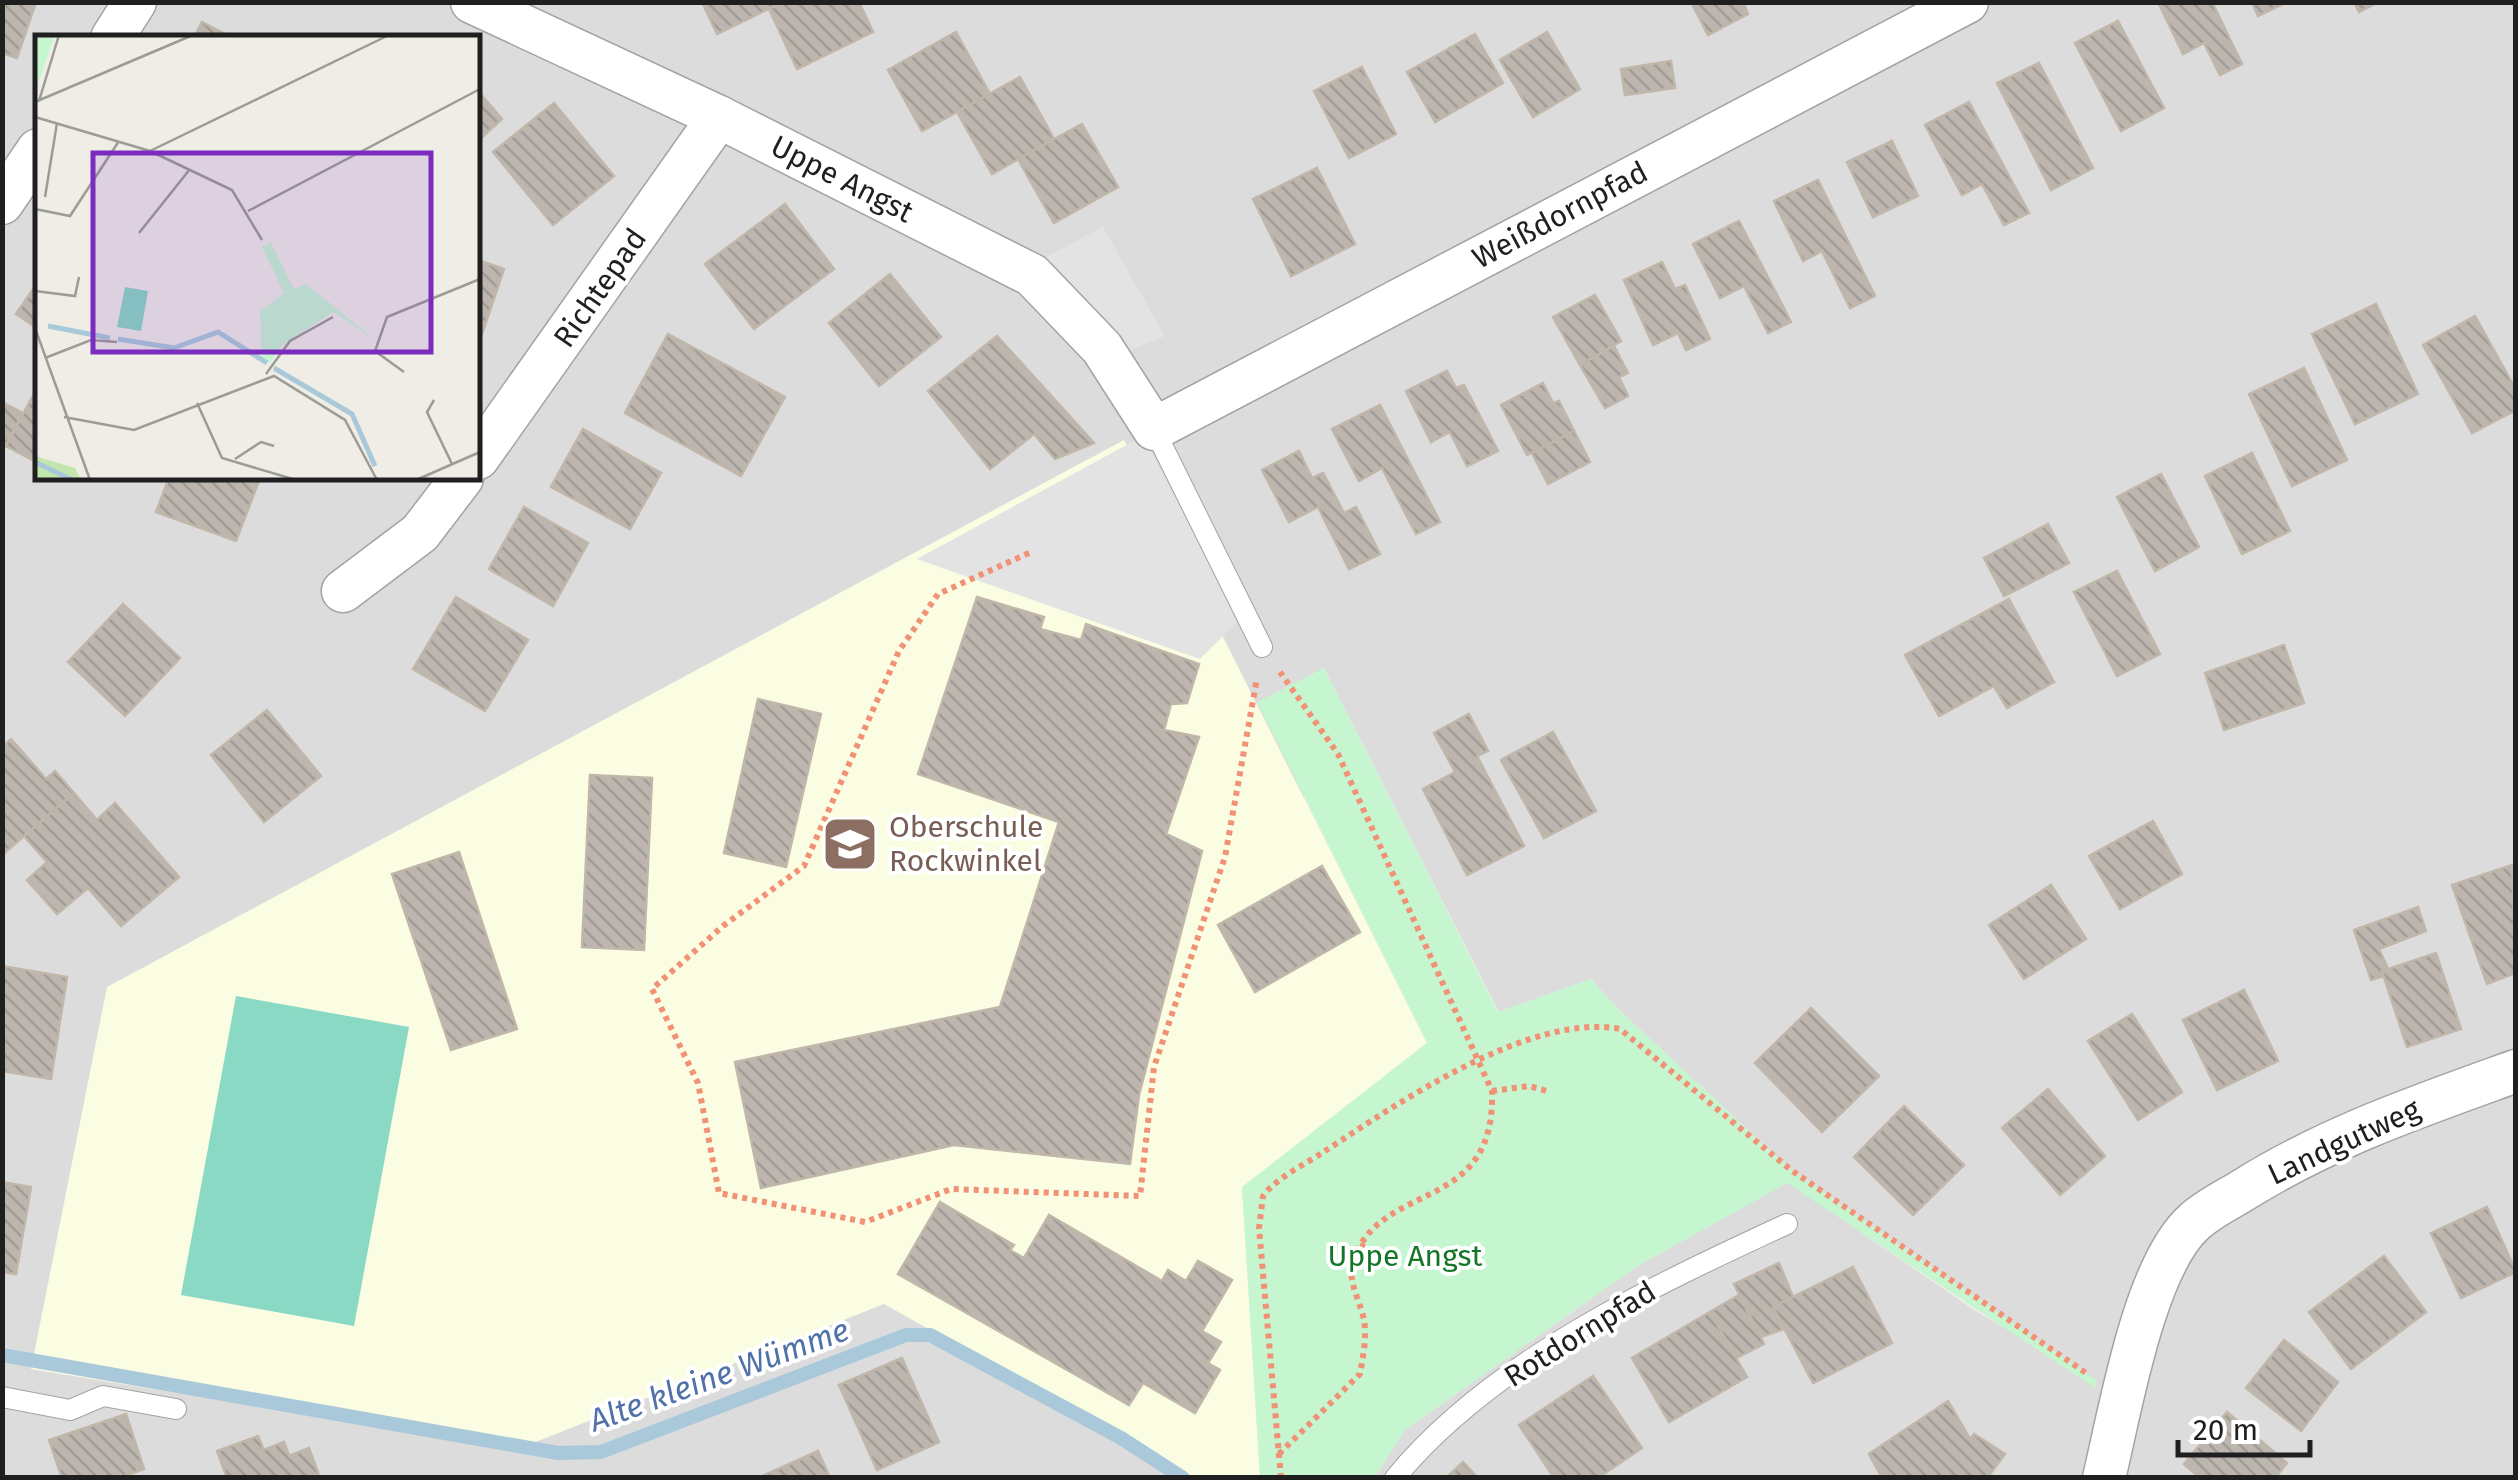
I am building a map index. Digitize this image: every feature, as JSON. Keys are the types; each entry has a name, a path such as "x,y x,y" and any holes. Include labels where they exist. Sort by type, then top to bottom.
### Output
{"street":[{"path":"114,35 136,2"},
{"name":"Uppe Angst","path":"472,2 719,116 1032,275 1102,348 1154,429"},
{"name":"Weißdornpfad","path":"1154,429 1967,2"},
{"name":"Richtepad","path":"480,455 719,116"},
{"path":"2,203 35,154"},
{"path":"343,592 420,533 460,480"},
{"name":"Landgutweg","path":"2104,1478 2140,1332 2164,1266 2193,1222 2298,1156 2384,1118 2516,1071"}],"lane":[{"path":"1154,429 1262,647"},
{"name":"Rotdornpfad","path":"1395,1478 1422,1445 1472,1402 1622,1304 1787,1224"},
{"path":"2,1397 70,1410 102,1396 176,1409"}],"path":[{"path":"1029,553 938,594 899,651 804,866 723,926 652,989 698,1083 719,1194 865,1222 951,1189 1140,1196 1154,1067 1225,857 1262,647"},
{"path":"1262,647 1338,754 1492,1091 1490,1128 1468,1170 1450,1186 1392,1215 1360,1245 1350,1274 1364,1319 1360,1374 1279,1454"},
{"path":"1281,1478 1259,1228 1263,1196 1391,1108 1478,1060 1593,1024 1620,1030 1791,1170 2123,1401"},
{"path":"1492,1091 1529,1086 1550,1092"},
{"path":"1360,1245 1385,1255"}],"shaded area":[{"path":"3,3 2515,3 2515,1477 1375,1477 1405,1430 1636,1267 1788,1182 1974,1310 2096,1381 1791,1170 1591,979 1499,1012 1324,668 1242,1187 1260,1477 3,1478"},
{"path":"1103,227 1165,336 1123,353 1038,261"},
{"path":"1143,436 1239,620 1200,659 917,559"},
{"name":"Oberschule Rockwinkel","path":"1124,440 1427,1043 1242,1187 1260,1477 1193,1477 884,1304 518,1449 31,1369 107,987"}],"green space":[{"path":"1324,668 1498,1012 1591,979 1791,1170 2096,1380 2095,1388 1787,1183 1636,1267 1405,1430 1375,1477 1260,1477 1242,1187 1427,1043 1257,702"},
{"path":"236,996 409,1027 354,1326 181,1295"}],"building":[{"path":"2,2 36,2 17,58 2,53"},
{"path":"702,2 783,2 717,34"},
{"path":"783,2 859,2 873,32 797,69 769,9"},
{"path":"1691,2 1743,2 1748,14 1708,35"},
{"path":"2158,2 2212,2 2242,64 2220,75 2204,43 2183,54"},
{"path":"2252,2 2287,2 2258,16"},
{"path":"2354,2 2379,2 2359,12"},
{"path":"2118,21 2164,108 2121,131 2075,43"},
{"path":"202,22 227,35 196,35"},
{"path":"956,32 990,94 922,131 888,70"},
{"path":"1547,32 1580,89 1533,117 1500,60"},
{"path":"1475,34 1503,83 1435,122 1407,72"},
{"path":"1671,61 1675,88 1625,95 1621,69"},
{"path":"2039,63 2093,168 2051,190 1997,83"},
{"path":"1362,67 1396,134 1349,158 1314,91"},
{"path":"1020,77 1054,139 992,174 957,112"},
{"path":"480,93 502,119 480,139"},
{"path":"1969,102 2029,213 2004,225 1982,184 1962,195 1925,125"},
{"path":"554,103 614,176 553,225 493,152"},
{"path":"1082,124 1118,187 1054,223 1018,159"},
{"path":"1892,141 1918,196 1873,217 1847,162"},
{"path":"1317,168 1355,244 1291,276 1253,199"},
{"path":"1818,180 1875,296 1850,308 1822,251 1803,261 1774,201"},
{"path":"785,204 834,269 754,329 705,264"},
{"path":"1739,221 1791,322 1768,333 1744,286 1720,298 1693,244"},
{"path":"480,261 504,269 480,334"},
{"path":"1662,262 1675,289 1685,285 1710,339 1686,350 1678,333 1653,345 1624,280"},
{"path":"890,274 941,337 879,386 829,323"},
{"path":"35,286 35,327 16,314"},
{"path":"1595,295 1621,341 1580,365 1553,317"},
{"path":"2376,304 2418,394 2355,424 2312,334"},
{"path":"2475,316 2516,390 2516,410 2472,433 2423,345"},
{"path":"668,334 785,397 741,476 625,413"},
{"path":"997,336 1094,443 1055,459 1034,434 990,469 928,391"},
{"path":"1614,346 1628,373 1619,377 1628,396 1605,408 1580,365"},
{"path":"2304,368 2347,460 2292,486 2249,394"},
{"path":"1447,371 1456,388 1464,385 1498,451 1467,466 1450,432 1431,442 1406,391"},
{"path":"1543,383 1553,403 1559,401 1574,431 1527,455 1501,405"},
{"path":"35,392 35,461 6,446"},
{"path":"2,402 23,413 2,452"},
{"path":"1380,405 1440,522 1416,534 1382,468 1359,481 1332,429"},
{"path":"583,429 661,473 630,529 551,487"},
{"path":"1574,431 1590,462 1548,484 1532,453"},
{"path":"1299,451 1312,478 1323,473 1344,513 1356,507 1380,554 1349,569 1318,507 1289,522 1262,470"},
{"path":"2252,453 2290,531 2242,554 2205,476"},
{"path":"2161,474 2199,547 2155,571 2117,497"},
{"path":"168,480 259,480 236,541 156,512"},
{"path":"524,507 588,543 553,606 489,569"},
{"path":"2048,524 2069,563 2004,596 1984,558"},
{"path":"2117,571 2160,654 2117,676 2074,592"},
{"path":"456,597 528,640 485,711 413,669"},
{"path":"977,597 1044,617 1040,629 1081,640 1086,624 1199,664 1187,703 1171,704 1164,730 1199,737 1166,834 1202,851 1139,1095 1130,1164 954,1145 761,1188 735,1062 1000,1007 1059,822 918,774"},
{"path":"2009,599 2054,682 2007,708 1994,686 1939,716 1905,655"},
{"path":"123,604 180,658 125,716 68,662"},
{"path":"2284,645 2304,703 2224,730 2205,673"},
{"path":"758,699 821,714 786,867 724,853"},
{"path":"267,710 321,776 264,822 211,755"},
{"path":"1469,714 1488,751 1477,756 1524,846 1467,875 1423,789 1455,772 1434,733"},
{"path":"1553,732 1596,811 1544,838 1501,760"},
{"path":"11,739 46,779 55,771 74,793 2,855 2,747"},
{"path":"590,775 652,778 644,950 582,947"},
{"path":"74,793 97,820 115,803 179,877 121,926 88,888 57,914 27,880 47,862 24,836"},
{"path":"2153,821 2182,874 2120,909 2089,856"},
{"path":"459,852 517,1029 451,1050 392,874"},
{"path":"2512,865 2516,973 2487,984 2452,885"},
{"path":"1322,866 1360,932 1255,992 1218,925"},
{"path":"2051,885 2086,939 2024,979 1989,925"},
{"path":"2418,907 2426,931 2379,949 2388,969 2382,971 2384,976 2371,980 2354,930"},
{"path":"2436,953 2461,1029 2407,1047 2382,971"},
{"path":"2,966 67,977 51,1079 2,1071"},
{"path":"2244,990 2278,1061 2217,1090 2183,1020"},
{"path":"1811,1008 1879,1076 1822,1132 1755,1063"},
{"path":"2132,1014 2182,1092 2138,1120 2088,1041"},
{"path":"2048,1089 2105,1156 2060,1195 2002,1128"},
{"path":"1904,1106 1964,1165 1913,1215 1854,1157"},
{"path":"2,1182 31,1187 16,1274 2,1272"},
{"path":"940,1202 1014,1245 1010,1250 1024,1258 1049,1215 1162,1281 1168,1270 1186,1281 1198,1261 1232,1280 1202,1331 1221,1342 1208,1363 1220,1370 1195,1413 1143,1383 1129,1405 898,1274"},
{"path":"2487,1207 2516,1272 2461,1298 2431,1233"},
{"path":"2384,1256 2426,1312 2351,1369 2309,1312"},
{"path":"1779,1263 1793,1297 1773,1307 1784,1329 1761,1337 1734,1284"},
{"path":"1853,1267 1892,1343 1813,1383 1773,1307"},
{"path":"1739,1295 1764,1344 1736,1358 1710,1312"},
{"path":"1710,1312 1747,1377 1669,1422 1632,1358"},
{"path":"2284,1340 2338,1382 2301,1431 2246,1388"},
{"path":"902,1358 939,1442 877,1470 839,1385"},
{"path":"1593,1376 1642,1448 1598,1478 1554,1478 1519,1425"},
{"path":"1948,1401 1970,1439 1974,1434 2005,1454 1987,1478 1882,1478 1869,1454"},
{"path":"2227,1412 2287,1463 2275,1478 2200,1478 2184,1464"},
{"path":"126,1414 144,1469 119,1478 62,1478 49,1440"},
{"path":"258,1436 264,1450 284,1442 289,1456 309,1448 320,1478 227,1478 217,1451"},
{"path":"818,1451 830,1478 758,1478"},
{"path":"1463,1462 1478,1478 1446,1478"}],"waterway":[{"name":"Alte kleine Wümme","path":"2,1355 558,1453 601,1452 906,1335 930,1335 1121,1438 1183,1478"}],"place":[{"name":"Oberschule Rockwinkel","path":"850,844"}]}
